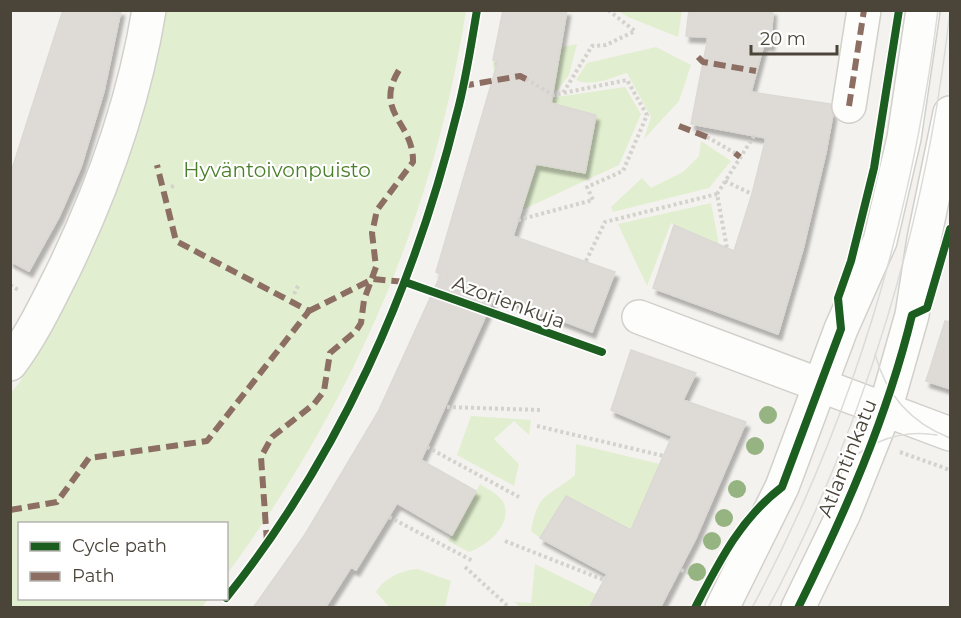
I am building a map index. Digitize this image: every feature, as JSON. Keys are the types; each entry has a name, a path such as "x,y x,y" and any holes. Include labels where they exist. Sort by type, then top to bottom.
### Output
{"street":[{"path":"10,364 45,307 91,213 121,134 141,58 149,10"},
{"path":"849,105 864,10"},
{"path":"722,608 782,487 822,385 841,328 872,261 886,221 911,99 922,10"},
{"name":"Atlantinkatu","path":"798,608 844,513 885,410 912,315 924,239 951,113"},
{"path":"639,317 951,434"}],"path":[{"path":"563,93 592,46 606,45 635,31 608,10"},
{"path":"518,220 593,200 587,188 623,171 647,116 627,80 553,94 526,79"},
{"path":"586,261 605,222 717,194 754,136"},
{"path":"707,137 735,153"},
{"path":"725,182 752,194"},
{"path":"717,194 727,248"},
{"path":"294,294 298,284"},
{"path":"447,407 540,410"},
{"path":"537,426 664,456"},
{"path":"427,447 519,496"},
{"path":"892,449 951,470"},
{"path":"389,517 472,561"},
{"path":"505,541 604,580"},
{"path":"465,567 510,608"},
{"path":"681,570 689,573"}],"green space":[{"name":"Hyväntoivonpuisto","path":"166,11 466,11 451,88 432,163 409,236 381,307 349,376 312,444 272,510 228,573 228,522 18,522 18,600 207,600 202,607 11,607 10,394 20,382 71,286 158,44"},
{"path":"618,11 682,11 678,37 628,17"},
{"path":"577,44 569,75 557,91 520,70 494,74 493,60"},
{"path":"656,47 691,65 679,101 644,139 651,117 627,73 589,83 576,80 587,63"},
{"path":"517,80 550,98 625,87 641,114 619,165 522,210 536,164 585,173 596,115 549,102 488,95 491,84"},
{"path":"701,141 731,161 709,188 613,212 611,207 642,178 651,188 683,172 699,156"},
{"path":"711,203 719,245 671,223 647,286 618,224"},
{"path":"471,416 531,420 529,435 514,421 494,439 519,464 514,486 457,455"},
{"path":"576,444 660,464 631,530 566,496 540,538 531,531 541,502 575,475"},
{"path":"480,484 501,499 505,518 502,526 491,539 469,552 448,541"},
{"path":"535,564 596,594 588,607 521,607 514,602 531,603"},
{"path":"418,569 451,581 445,607 389,607 376,592 394,576"}],"building":[{"path":"63,10 121,10 104,91 81,167 59,217 29,271 10,261 10,175"},
{"path":"503,10 567,10 551,103 596,115 585,173 536,164 513,236 615,272 592,332 495,295 421,460 476,491 452,535 397,503 356,570 351,567 325,608 253,608 304,536 378,412 441,274 436,272 498,61 493,60"},
{"path":"689,10 773,10 771,45 764,44 751,92 830,104 833,114 803,249 778,334 653,288 674,225 734,251 766,138 691,124 708,37 686,36"},
{"path":"945,321 951,322 951,389 926,381"},
{"path":"631,350 696,373 683,400 746,422 696,538 660,608 589,608 607,574 540,538 566,496 631,530 672,436 611,410"}],"tram line":[{"path":"752,608 819,466 848,392 872,318 894,242 912,166 927,88 938,10"},
{"path":"768,608 835,466 863,393 887,318 926,166 940,89 950,11"},
{"path":"875,354 886,382 902,406 923,424 950,438"},
{"path":"833,479 854,457 879,442 907,434 937,435"}],"marked path":[{"path":"849,106 864,10"},
{"path":"698,57 703,62 756,71"},
{"path":"267,542 261,457 272,437 314,404 324,391 330,353 356,331 361,323 364,300 376,267 372,233 377,210 413,162 412,148 392,107 390,97 392,85 399,70"},
{"path":"462,86 520,76 526,79"},
{"path":"679,126 707,137"},
{"path":"735,153 740,157"},
{"path":"10,510 57,502 89,458 207,441 309,311 176,241 157,165"},
{"path":"309,311 373,279 405,282"}],"cycle path":[{"path":"228,595 267,544 304,487 368,368 395,306 419,243 439,178 463,88 477,10"},
{"path":"695,608 742,527 782,487 841,329 838,298 851,261 874,168 899,10"},
{"path":"798,608 863,464 890,391 912,315 927,308 950,229"},
{"name":"Azorienkuja","path":"405,282 602,352"}]}
